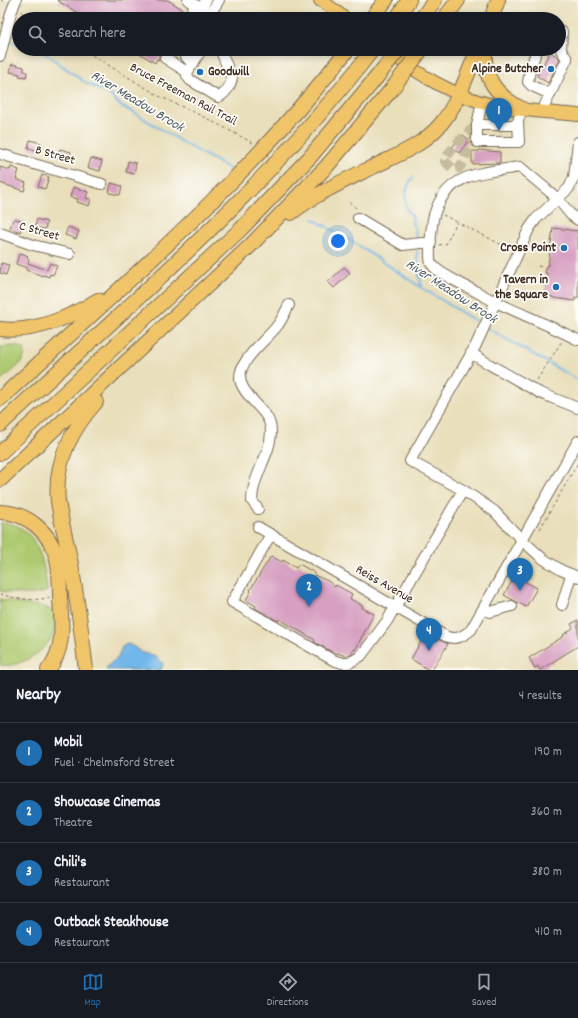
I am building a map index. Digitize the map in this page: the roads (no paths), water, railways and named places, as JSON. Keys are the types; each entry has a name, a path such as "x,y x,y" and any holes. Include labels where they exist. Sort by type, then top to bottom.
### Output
{"highway":[{"path":"401,12 409,0"},
{"path":"426,12 435,0"},
{"path":"449,12 458,0"},
{"path":"494,12 498,0"},
{"path":"377,12 384,2"},
{"path":"0,399 197,216 249,164 294,115 343,56"},
{"path":"0,425 229,212 313,122 368,56"},
{"path":"0,453 241,229 310,157 393,56"},
{"path":"0,480 250,246 327,166 391,90 417,56"},
{"path":"250,246 294,211 318,195 422,142 440,125 451,110 475,56"},
{"path":"485,56 484,64 486,72 492,85 507,100 522,109"},
{"path":"0,329 12,330 32,328 65,318 100,300 137,272"},
{"path":"86,670 74,586 58,500 58,476 63,453 73,430 84,415 159,331"},
{"path":"0,512 12,513 35,524 45,534 53,547 57,560 62,629 61,642 55,659 48,670"},
{"path":"74,586 76,670"}],"main road":[{"path":"322,0 337,12"},
{"path":"395,56 424,77 459,94 482,102 522,109 578,114"}],"street":[{"path":"203,8 219,0"},
{"path":"0,56 11,1"},
{"path":"186,56 190,68"},
{"path":"198,56 187,76 190,80 215,96 222,96 231,83 232,78 223,56"},
{"path":"535,56 528,82 532,86 550,94"},
{"path":"542,111 567,59 565,56"},
{"path":"165,58 190,68"},
{"path":"482,102 477,142 519,142 518,121 522,109"},
{"path":"478,125 518,125"},
{"path":"562,605 575,576 561,570 542,558 494,511 462,490 410,460 472,353 478,337 529,229 536,219 556,198 569,188 574,177 578,142"},
{"name":"B Street","path":"0,154 102,184"},
{"path":"578,220 571,215 556,198 520,167 475,174 461,179 439,200 432,224 430,261 434,267 448,276 495,302 578,340"},
{"path":"358,218 403,245 431,244"},
{"name":"C Street","path":"0,234 33,245 70,254"},
{"path":"258,509 252,502 254,486 268,448 271,437 271,429 264,413 244,388 240,378 240,371 246,360 276,327 289,305"},
{"path":"472,353 540,393 578,408"},
{"name":"Reiss Avenue","path":"258,527 452,639 457,638 471,630 578,441"},
{"name":"Reiss Avenue","path":"395,606 462,490"},
{"path":"271,534 232,602 333,660 342,663 349,663 361,656 387,621 395,606"},
{"path":"483,608 490,612 512,606"}],"water":[{"path":"127,644 133,646 141,652 159,659 163,665 161,670 105,670 118,658 122,647"}],"waterway":[{"name":"River Meadow Brook","path":"7,42 12,43"},
{"name":"River Meadow Brook","path":"49,56 86,83 110,95 122,107 230,169"},
{"path":"413,177 407,188 405,201 407,209 412,216 412,224 415,227 416,239"},
{"name":"River Meadow Brook","path":"313,219 350,240 422,288 482,325"},
{"path":"417,251 419,276 422,287"},
{"name":"River Meadow Brook","path":"487,328 578,380"}],"tunnel":[{"path":"477,125 447,156 445,161 453,169 459,168 470,145 477,136"}],"place":[{"name":"Alpine Butcher","path":"551,69"},
{"name":"Goodwill","path":"200,72"},
{"name":"Mobil","path":"499,131"},
{"name":"Cross Point","path":"564,248"},
{"name":"Tavern in the Square","path":"556,287"},
{"name":"Chili's","path":"520,591"},
{"name":"Showcase Cinemas","path":"309,607"},
{"name":"Outback Steakhouse","path":"429,651"}]}
